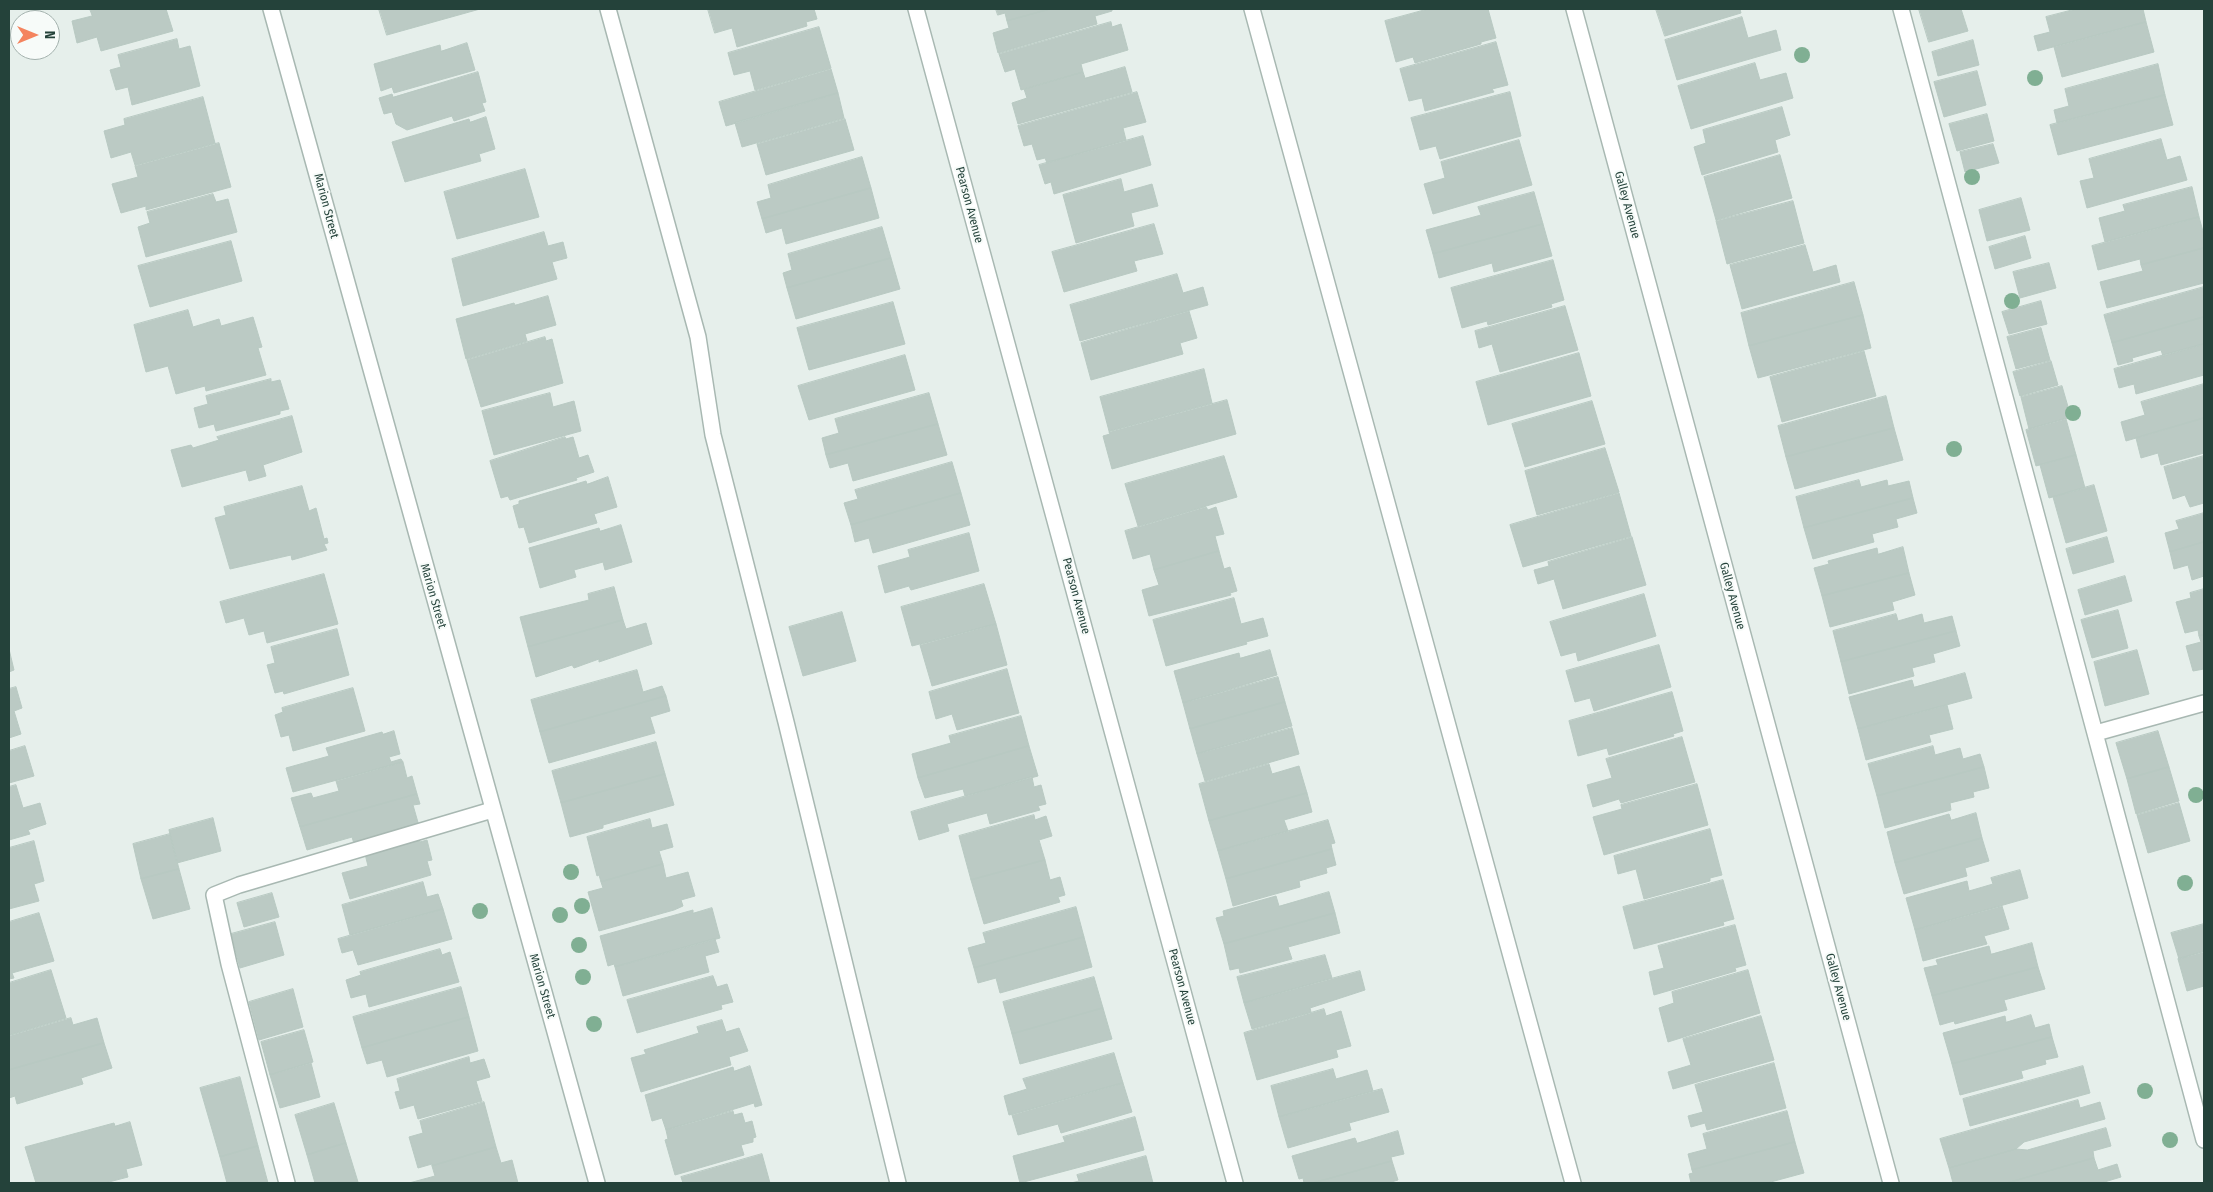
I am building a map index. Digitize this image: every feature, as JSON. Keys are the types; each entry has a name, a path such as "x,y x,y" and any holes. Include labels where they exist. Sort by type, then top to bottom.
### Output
{"street":[{"name":"Marion Street","path":"271,9 597,1183"},
{"path":"608,9 698,337 712,435 784,712 898,1183"},
{"name":"Pearson Avenue","path":"916,9 1235,1183"},
{"path":"1252,9 1574,1183"},
{"name":"Galley Avenue","path":"1574,9 1891,1183"},
{"path":"1901,9 2204,1140"},
{"path":"2096,733 2204,703"},
{"path":"287,1183 229,964 214,895 239,885 492,810"}],"building":[{"path":"90,9 166,9 173,31 101,51 97,37 77,43 72,21 92,16"},
{"path":"379,9 480,9 387,35"},
{"path":"708,9 814,9 817,19 806,22 807,26 737,47 732,28 715,33"},
{"path":"996,9 1050,9 1007,21 1005,13 998,15"},
{"path":"1050,9 1112,9 1112,11 1095,16 1097,24 998,53 993,33 1009,28 1007,21"},
{"path":"1428,9 1488,9 1496,38 1415,63 1413,57 1396,62 1385,21"},
{"path":"1656,9 1740,9 1741,13 1665,36"},
{"path":"1919,9 1961,9 1968,31 1929,42"},
{"path":"2076,9 2143,9 2146,22 2038,51 2034,36 2050,32 2046,17"},
{"path":"1742,17 1748,38 1776,30 1781,50 1677,80 1665,40"},
{"path":"1111,22 1112,27 1121,24 1128,50 1081,64 1083,72 1021,90 1015,69 1005,72 999,54"},
{"path":"2146,22 2154,52 2062,77 2054,47"},
{"path":"819,27 831,68 755,90 750,71 734,75 728,53"},
{"path":"177,39 179,49 190,46 200,86 132,105 128,87 116,90 110,70 121,67 118,55"},
{"path":"1973,40 1979,65 1938,76 1932,52"},
{"path":"1496,42 1508,85 1492,89 1494,92 1425,111 1422,98 1409,101 1400,69"},
{"path":"467,43 475,70 394,93 392,87 381,91 374,64 440,45 441,51"},
{"path":"1755,63 1760,80 1786,73 1793,98 1691,129 1678,86"},
{"path":"2158,64 2165,95 2057,123 2054,110 2069,106 2065,89"},
{"path":"1125,67 1132,92 1018,124 1012,103 1027,98 1024,89 1083,72 1085,78"},
{"path":"831,69 838,93 726,126 719,102"},
{"path":"1977,71 1986,105 1944,117 1934,82"},
{"path":"478,72 486,102 482,103 485,111 454,121 452,116 407,130 396,124 392,112 384,114 379,98 392,94 393,97"},
{"path":"1137,92 1146,122 1123,128 1126,140 1047,163 1045,158 1037,160 1032,144 1024,146 1018,126"},
{"path":"1510,92 1521,136 1440,159 1436,146 1420,150 1411,118"},
{"path":"838,93 844,118 742,147 735,123"},
{"path":"2165,95 2173,125 2058,155 2050,125"},
{"path":"203,97 215,143 135,165 131,152 111,158 104,131 125,125 124,119"},
{"path":"1782,107 1790,135 1775,140 1778,152 1702,175 1694,147 1706,143 1703,130"},
{"path":"1987,114 1994,141 1957,151 1949,124"},
{"path":"486,117 495,149 479,154 481,161 405,182 392,142 469,119 470,122"},
{"path":"845,119 854,150 766,175 757,144"},
{"path":"1143,136 1151,165 1054,194 1051,182 1045,184 1039,165"},
{"path":"2161,139 2167,160 2180,156 2187,180 2087,208 2080,181 2094,178 2089,159"},
{"path":"1519,140 1532,185 1433,214 1424,184 1445,178 1441,162"},
{"path":"219,143 231,187 146,210 146,206 121,213 112,184 138,177 135,166"},
{"path":"1993,144 1999,163 1965,172 1960,152"},
{"path":"1780,155 1792,198 1716,220 1704,177"},
{"path":"862,157 871,188 762,219 757,202 771,198 768,185"},
{"path":"525,169 539,217 457,239 444,192"},
{"path":"1121,179 1124,192 1152,184 1158,206 1131,213 1134,226 1076,243 1063,195"},
{"path":"2192,187 2199,217 2105,242 2099,218 2125,211 2123,205"},
{"path":"871,188 879,218 786,244 782,228 766,233 762,219"},
{"path":"1534,192 1543,224 1433,254 1426,230 1481,215 1478,207"},
{"path":"213,194 216,202 228,199 237,232 146,257 138,227 150,223 147,212"},
{"path":"2021,198 2030,230 1987,241 1979,210"},
{"path":"1793,201 1804,243 1727,264 1716,221"},
{"path":"2199,217 2204,235 2204,248 2141,265 2140,259 2098,270 2092,246"},
{"path":"1154,224 1163,254 1134,261 1137,271 1064,292 1052,252"},
{"path":"1543,224 1552,256 1494,272 1492,263 1439,278 1433,254"},
{"path":"882,227 891,258 787,288 783,273 792,270 788,254"},
{"path":"544,232 548,246 563,242 567,258 552,262 557,279 463,306 452,259"},
{"path":"2025,236 2031,258 1995,269 1989,247"},
{"path":"231,241 242,281 150,307 138,266"},
{"path":"1805,245 1813,272 1836,265 1840,282 1742,309 1730,265"},
{"path":"2204,248 2204,283 2107,308 2100,282 2143,271 2141,265"},
{"path":"891,258 900,289 796,319 787,288"},
{"path":"1553,260 1564,300 1551,304 1552,307 1488,325 1487,321 1462,328 1451,288"},
{"path":"2049,263 2056,288 2020,298 2013,272"},
{"path":"1177,274 1183,293 1203,287 1208,305 1080,341 1070,305"},
{"path":"1854,282 1863,315 1749,346 1741,313"},
{"path":"2204,287 2204,317 2112,343 2104,315"},
{"path":"548,296 556,325 525,334 527,341 466,359 456,319"},
{"path":"2041,301 2047,324 2009,334 2002,312"},
{"path":"893,302 905,344 809,370 797,328"},
{"path":"1565,306 1578,350 1500,372 1492,344 1479,348 1475,331"},
{"path":"188,310 193,327 219,319 221,326 253,317 262,347 258,348 266,375 206,391 205,386 176,394 168,366 146,372 134,325"},
{"path":"1189,311 1197,338 1180,343 1183,354 1091,380 1081,343"},
{"path":"1863,315 1871,348 1758,378 1749,346"},
{"path":"2204,317 2204,344 2163,356 2161,350 2132,358 2133,361 2118,365 2112,343"},
{"path":"2041,328 2050,360 2016,369 2007,337"},
{"path":"545,337 546,341 552,339 563,383 481,407 467,360"},
{"path":"2204,344 2204,375 2136,394 2134,384 2119,388 2114,369"},
{"path":"1864,351 1876,396 1782,422 1770,377"},
{"path":"1579,353 1591,396 1488,425 1476,382"},
{"path":"905,355 915,390 809,420 798,386"},
{"path":"2051,361 2058,385 2020,396 2013,372"},
{"path":"1204,369 1212,403 1109,431 1100,397"},
{"path":"271,379 271,382 280,380 289,409 280,411 280,414 216,431 214,424 199,428 194,408 208,404 206,396"},
{"path":"2204,384 2204,418 2126,441 2121,422 2145,415 2141,402"},
{"path":"2062,386 2071,417 2029,429 2021,397"},
{"path":"550,393 553,407 574,401 581,431 494,455 482,411"},
{"path":"929,393 938,424 826,455 822,438 839,433 835,419"},
{"path":"1886,396 1894,428 1786,457 1778,426"},
{"path":"1227,400 1236,434 1112,469 1103,436 1110,434 1109,432"},
{"path":"1592,401 1605,444 1525,467 1512,424"},
{"path":"292,416 302,452 263,465 266,476 249,481 246,470 182,487 171,450 191,445 193,448 219,440 217,437"},
{"path":"2204,418 2204,453 2161,465 2158,453 2141,458 2136,438"},
{"path":"2066,419 2076,455 2036,466 2026,430"},
{"path":"938,424 947,455 853,481 848,463 830,468 826,455"},
{"path":"1894,428 1903,460 1795,489 1786,457"},
{"path":"565,437 566,439 573,437 579,458 588,455 594,472 576,478 577,480 510,500 508,496 501,498 490,461"},
{"path":"1605,448 1619,492 1537,515 1525,471"},
{"path":"2076,455 2085,488 2049,498 2040,465"},
{"path":"1224,456 1237,497 1138,526 1125,484"},
{"path":"2204,456 2204,503 2190,507 2185,495 2173,499 2164,467"},
{"path":"952,462 961,493 851,525 844,503 858,499 855,490"},
{"path":"608,477 617,507 594,514 597,523 529,543 524,527 519,528 513,506 519,504 519,501 586,481 587,484"},
{"path":"1859,480 1861,487 1887,480 1888,486 1909,481 1913,498 1804,528 1796,497"},
{"path":"2094,485 2107,531 2066,543 2053,497"},
{"path":"302,486 309,511 316,508 324,539 327,538 328,543 324,544 327,550 292,560 291,555 230,569 215,518 226,515 224,507"},
{"path":"961,493 970,525 873,553 869,538 855,542 851,525"},
{"path":"1619,493 1631,536 1523,567 1510,525"},
{"path":"1913,498 1917,513 1896,519 1898,527 1872,534 1874,542 1813,559 1804,528"},
{"path":"1206,507 1208,510 1216,507 1224,534 1215,536 1219,551 1154,570 1150,554 1133,559 1125,531"},
{"path":"2204,513 2204,542 2170,552 2165,533 2179,529 2176,521"},
{"path":"621,525 632,562 605,570 603,562 574,570 576,577 540,588 529,548 599,528 600,531"},
{"path":"969,533 979,571 911,590 909,586 885,593 878,566 910,557 908,550"},
{"path":"1632,537 1646,585 1563,609 1554,579 1538,584 1534,570 1549,566 1548,562"},
{"path":"2107,537 2114,562 2073,574 2066,549"},
{"path":"2204,542 2204,576 2192,580 2188,565 2174,569 2170,552"},
{"path":"1903,547 1909,573 1822,596 1814,568 1829,564 1828,561 1877,548 1878,554"},
{"path":"1219,551 1224,569 1230,567 1237,591 1230,593 1231,595 1149,616 1142,590 1159,585 1154,570"},
{"path":"1909,573 1915,595 1892,602 1894,610 1830,627 1822,596"},
{"path":"324,574 338,624 267,643 264,631 249,635 244,618 226,623 220,602"},
{"path":"2125,576 2132,601 2085,615 2078,590"},
{"path":"984,584 996,624 912,646 901,607"},
{"path":"614,587 623,620 528,647 520,617 589,600 588,594"},
{"path":"2204,589 2204,635 2199,636 2198,630 2185,633 2176,602 2191,598 2190,593"},
{"path":"1644,594 1656,636 1578,661 1576,652 1561,656 1550,622"},
{"path":"1234,598 1241,624 1263,618 1268,636 1246,642 1247,644 1166,666 1153,620"},
{"path":"2118,610 2128,648 2092,658 2081,620"},
{"path":"842,612 856,661 803,676 789,627"},
{"path":"1896,614 1898,621 1922,614 1924,623 1952,616 1956,631 1841,662 1833,631"},
{"path":"623,620 626,629 646,623 652,644 599,662 599,659 574,668 572,665 536,677 528,647"},
{"path":"996,624 1007,665 932,686 920,645"},
{"path":"337,629 349,675 284,694 283,691 275,693 267,665 275,663 271,647"},
{"path":"1956,631 1960,646 1933,654 1935,662 1912,668 1914,676 1849,694 1841,662"},
{"path":"2204,635 2204,669 2193,671 2186,646 2201,642 2199,636"},
{"path":"1659,645 1671,687 1594,711 1590,698 1575,702 1566,671"},
{"path":"9,649 14,670 9,672"},
{"path":"1270,650 1277,675 1183,703 1174,671 1239,653 1240,658"},
{"path":"2137,650 2149,694 2105,706 2094,662"},
{"path":"1007,669 1019,713 957,730 952,714 936,719 929,692"},
{"path":"637,670 643,692 662,686 666,696 540,732 531,700"},
{"path":"1965,673 1972,698 1858,729 1849,697 1912,680 1914,687"},
{"path":"1278,677 1285,702 1190,729 1183,703"},
{"path":"16,687 22,708 14,711 21,734 9,738 9,689"},
{"path":"353,688 365,731 293,751 289,735 281,737 275,715 283,712 282,708"},
{"path":"1672,692 1683,731 1673,734 1674,736 1609,755 1607,748 1578,756 1569,721"},
{"path":"666,696 670,711 650,717 655,733 549,763 540,732"},
{"path":"1285,702 1292,726 1197,754 1190,729"},
{"path":"1947,705 1953,729 1929,735 1931,742 1866,760 1858,729"},
{"path":"1021,716 1029,746 918,778 912,754 951,743 949,736"},
{"path":"1292,728 1299,754 1205,781 1197,754"},
{"path":"394,731 400,754 389,757 391,762 401,759 403,762 293,792 286,768 329,756 326,748 382,732 383,734"},
{"path":"2158,731 2169,767 2127,779 2116,743"},
{"path":"1682,737 1695,782 1621,803 1619,799 1593,807 1587,785 1612,778 1606,759"},
{"path":"656,742 665,774 561,803 552,771"},
{"path":"25,746 34,776 9,783 9,751"},
{"path":"1029,746 1038,776 965,796 963,789 925,798 918,778"},
{"path":"1933,746 1935,755 1960,748 1963,759 1980,754 1984,767 1877,796 1868,764"},
{"path":"403,762 407,778 412,776 417,794 300,827 291,798 311,793 313,798 339,791 336,781"},
{"path":"1269,764 1272,774 1299,766 1307,793 1209,821 1199,784"},
{"path":"1984,767 1989,788 1973,792 1974,797 1950,803 1951,810 1885,828 1877,796"},
{"path":"2169,767 2179,801 2136,814 2127,779"},
{"path":"665,774 674,805 603,825 603,828 570,837 561,803"},
{"path":"1032,777 1034,787 1041,785 1046,804 1038,806 1040,810 990,824 987,813 947,824 949,831 919,840 911,812"},
{"path":"1697,784 1708,825 1604,855 1593,817 1622,809 1621,805"},
{"path":"16,785 23,808 40,803 46,824 28,830 30,834 9,840 9,787"},
{"path":"1307,793 1312,812 1284,820 1288,831 1218,851 1209,821"},
{"path":"417,794 420,804 413,805 419,826 355,847 352,837 307,850 300,827"},
{"path":"2179,803 2190,841 2148,853 2137,815"},
{"path":"1976,813 1982,838 1895,863 1887,832 1949,814 1951,820"},
{"path":"1034,815 1035,820 1046,816 1052,836 1039,840 1045,860 971,880 959,836"},
{"path":"213,818 221,851 177,863 169,830"},
{"path":"650,819 652,828 667,824 673,847 659,851 663,864 601,882 599,875 597,876 587,837"},
{"path":"1328,820 1335,843 1331,844 1332,849 1226,879 1218,851"},
{"path":"1710,829 1722,875 1710,878 1710,881 1644,899 1636,869 1618,874 1614,856"},
{"path":"170,834 179,869 141,879 133,844"},
{"path":"419,838 420,842 427,840 432,860 427,861 431,875 350,899 342,873 368,866 365,854"},
{"path":"1982,838 1989,861 1965,868 1967,876 1904,894 1895,863"},
{"path":"34,841 44,881 34,884 39,901 9,909 9,848"},
{"path":"1332,849 1336,865 1326,868 1327,873 1299,881 1300,887 1233,906 1226,879"},
{"path":"1045,860 1050,880 1060,877 1065,895 1058,897 1060,902 984,924 971,880"},
{"path":"663,864 666,878 688,872 695,896 681,900 683,906 674,910 599,931 588,892 603,888 601,882"},
{"path":"179,869 190,909 153,919 141,879"},
{"path":"2020,870 2028,898 1915,930 1906,898 1967,881 1969,891 1993,884 1991,878"},
{"path":"1723,880 1734,919 1723,922 1724,925 1634,949 1623,907"},
{"path":"423,882 427,897 438,894 443,909 350,935 342,905"},
{"path":"1329,892 1335,913 1224,944 1216,918 1224,916 1223,911 1276,896 1279,906"},
{"path":"272,893 279,917 244,927 237,903"},
{"path":"2002,906 2009,929 1984,936 1987,944 1923,961 1915,930"},
{"path":"1076,907 1084,937 974,968 968,948 986,943 983,933"},
{"path":"712,908 720,938 615,967 614,964 608,966 600,936 693,910 693,913"},
{"path":"443,909 452,939 358,965 353,950 342,953 338,939"},
{"path":"39,913 54,961 12,973 14,978 9,979 9,922"},
{"path":"1335,913 1340,933 1288,947 1292,959 1240,973 1239,968 1230,970 1224,944"},
{"path":"275,922 284,955 240,968 231,934"},
{"path":"2204,924 2204,951 2179,959 2171,933"},
{"path":"1735,925 1746,965 1735,968 1736,971 1654,995 1649,972 1664,968 1658,946"},
{"path":"1084,937 1092,967 1000,993 996,978 978,983 974,968"},
{"path":"715,939 719,952 705,956 709,972 623,996 615,967"},
{"path":"2032,943 2038,967 1932,996 1924,968 1938,965 1936,960 1989,946 1991,954"},
{"path":"440,949 442,955 450,952 459,982 369,1007 366,994 351,998 346,980 361,975 360,972"},
{"path":"2204,952 2204,986 2187,991 2178,959"},
{"path":"1325,955 1332,978 1244,1003 1237,977"},
{"path":"2038,967 2045,989 2004,1000 2007,1010 1955,1024 1954,1021 1940,1025 1932,996"},
{"path":"51,970 66,1018 9,1035 9,983"},
{"path":"1748,970 1760,1013 1668,1042 1659,1008 1674,1003 1672,992"},
{"path":"1360,971 1365,990 1310,1008 1311,1012 1252,1029 1244,1003"},
{"path":"713,976 717,987 727,984 733,1002 721,1005 722,1009 637,1033 627,1000"},
{"path":"1094,977 1103,1008 1012,1034 1003,1002"},
{"path":"461,987 469,1017 362,1048 353,1017"},
{"path":"293,989 303,1027 259,1040 249,1002"},
{"path":"1103,1008 1112,1039 1020,1064 1012,1034"},
{"path":"1324,1009 1326,1016 1341,1011 1351,1046 1336,1050 1338,1057 1257,1080 1244,1033"},
{"path":"2031,1015 2035,1028 2049,1024 2052,1037 1952,1064 1943,1033 2005,1016 2006,1022"},
{"path":"1761,1016 1774,1060 1673,1089 1668,1072 1691,1065 1683,1039"},
{"path":"469,1017 478,1051 387,1077 382,1060 367,1064 362,1048"},
{"path":"71,1018 73,1025 97,1018 104,1043 9,1070 9,1036"},
{"path":"722,1020 726,1032 739,1028 748,1051 729,1057 731,1065 641,1092 631,1058 646,1054 644,1050 699,1033 697,1027"},
{"path":"304,1030 313,1062 270,1075 261,1042"},
{"path":"2052,1037 2058,1057 2045,1060 2046,1064 2021,1071 2023,1078 1960,1095 1952,1064"},
{"path":"104,1043 112,1068 81,1078 83,1084 17,1104 15,1096 9,1098 9,1070"},
{"path":"1114,1053 1123,1083 1009,1115 1004,1096 1027,1089 1023,1079"},
{"path":"469,1057 470,1063 484,1059 490,1077 476,1081 482,1101 418,1119 414,1105 400,1109 395,1092 400,1091 397,1079"},
{"path":"311,1063 320,1097 280,1108 270,1075"},
{"path":"1774,1063 1786,1108 1707,1130 1705,1123 1691,1127 1688,1116 1703,1112 1695,1085"},
{"path":"750,1066 762,1105 755,1107 754,1103 666,1130 662,1118 652,1121 645,1095 733,1067 734,1071"},
{"path":"2083,1066 2090,1093 1970,1126 1963,1099"},
{"path":"1333,1069 1336,1079 1367,1070 1373,1091 1279,1117 1271,1086"},
{"path":"240,1077 258,1146 220,1157 200,1088"},
{"path":"1123,1083 1132,1112 1061,1133 1058,1124 1018,1135 1012,1115"},
{"path":"1382,1089 1389,1112 1349,1123 1351,1130 1288,1148 1279,1117"},
{"path":"2078,1100 2080,1108 2100,1102 2105,1119 2024,1142 2016,1149 1949,1168 1940,1139"},
{"path":"484,1102 496,1147 432,1166 432,1164 418,1168 409,1137 423,1133 420,1121"},
{"path":"334,1103 346,1143 307,1155 295,1115"},
{"path":"733,1111 734,1115 742,1113 745,1123 752,1121 756,1137 753,1138 753,1142 741,1145 744,1155 675,1175 665,1140 668,1139 666,1130"},
{"path":"1787,1111 1795,1142 1692,1170 1688,1154 1707,1149 1703,1134"},
{"path":"1135,1117 1144,1150 1020,1183 1013,1156 1065,1142 1063,1137"},
{"path":"130,1122 142,1165 126,1169 128,1177 105,1183 36,1183 25,1147 114,1123 115,1126"},
{"path":"2106,1128 2111,1146 2093,1151 2094,1158 2007,1183 1953,1183 1949,1168 2016,1149 2027,1150"},
{"path":"1398,1131 1404,1154 1391,1157 1392,1161 1313,1183 1304,1183 1303,1178 1299,1179 1292,1156 1355,1138 1357,1143"},
{"path":"1795,1142 1804,1173 1767,1183 1691,1183 1689,1174 1693,1173 1692,1170"},
{"path":"346,1143 358,1182 315,1183 307,1155"},
{"path":"258,1146 268,1183 227,1183 220,1157"},
{"path":"496,1147 501,1163 512,1160 518,1183 409,1183 435,1176 432,1166"},
{"path":"762,1154 770,1183 683,1183 681,1177"},
{"path":"1146,1156 1153,1183 1071,1183 1079,1181 1077,1175"},
{"path":"2094,1158 2098,1170 2117,1164 2121,1177 2101,1183 2007,1183"},
{"path":"1392,1161 1398,1180 1388,1183 1313,1183"}]}
